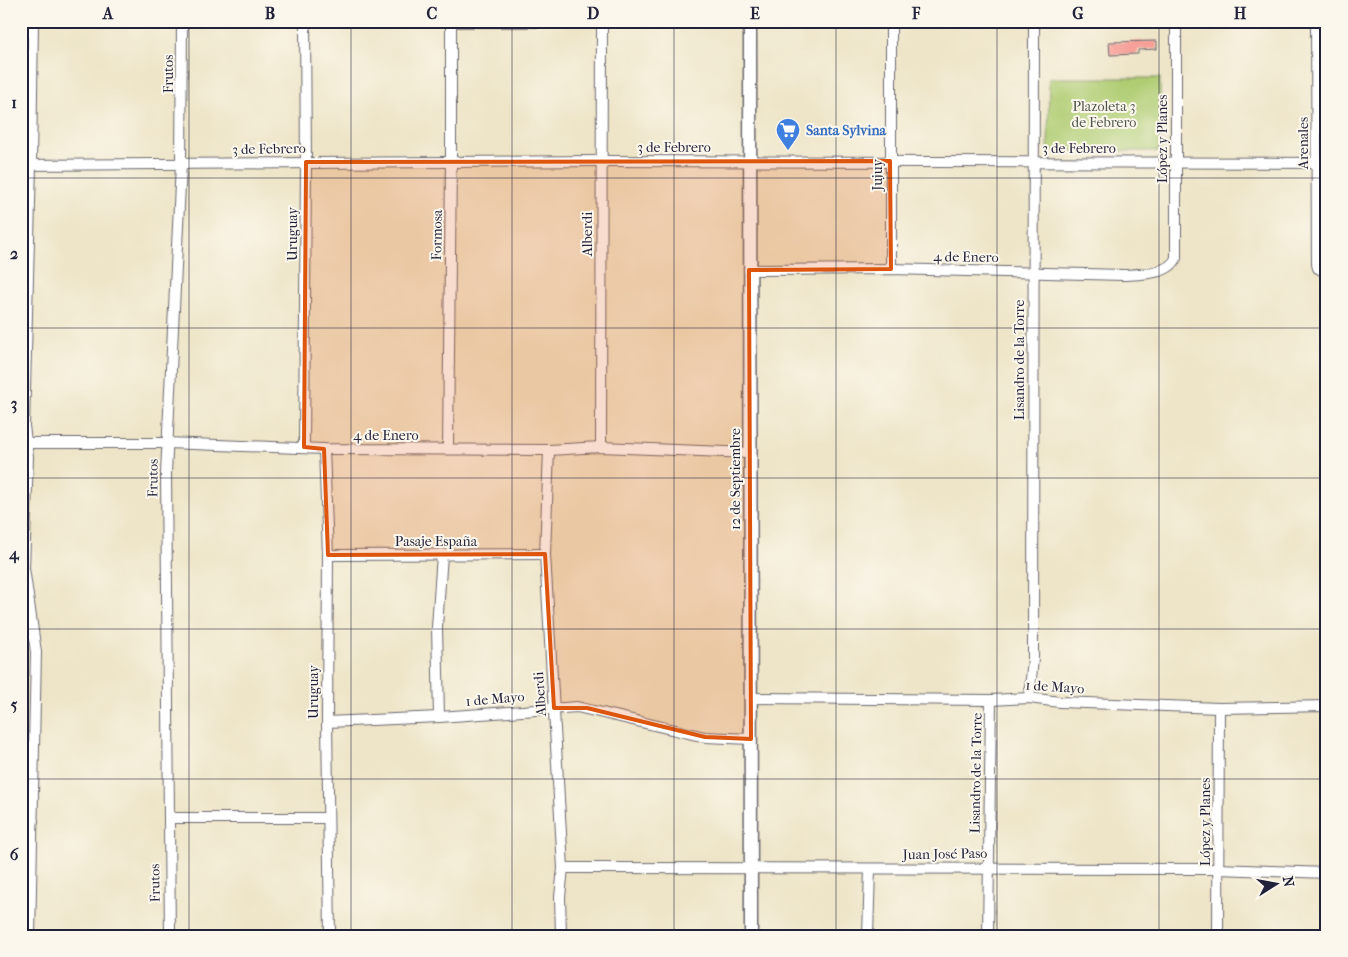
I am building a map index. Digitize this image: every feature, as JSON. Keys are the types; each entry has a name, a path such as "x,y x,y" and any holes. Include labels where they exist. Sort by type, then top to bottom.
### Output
{"street":[{"path":"30,936 36,652 24,568 28,458 24,443 24,426 26,165 33,21"},
{"name":"Frutos","path":"170,936 167,723 167,443 182,164 182,21"},
{"name":"Uruguay","path":"304,21 306,162 304,447"},
{"name":"12 de Septiembre","path":"750,21 751,936"},
{"name":"Jujuy","path":"891,21 891,269"},
{"name":"Lisandro de la Torre","path":"1029,698 1033,649 1034,21"},
{"name":"López y Planes","path":"1176,21 1176,258"},
{"name":"Arenales","path":"1316,21 1322,162 1317,264 1318,268 1327,273"},
{"path":"451,22 602,22"},
{"name":"Formosa","path":"448,449 451,22"},
{"name":"Alberdi","path":"601,447 600,160 602,22"},
{"name":"3 de Febrero","path":"26,165 600,160 750,162 890,160 1322,162"},
{"name":"4 de Enero","path":"749,270 891,269 1134,275 1167,268 1174,263 1176,258"},
{"name":"4 de Enero","path":"24,443 167,443 324,449 549,450 601,447 750,453"},
{"name":"Uruguay","path":"324,449 328,555 327,722 330,936"},
{"name":"Alberdi","path":"549,450 545,554 563,868 560,897 561,936"},
{"path":"439,717 437,627 442,554"},
{"name":"Pasaje España","path":"328,555 545,554"},
{"name":"1 de Mayo","path":"751,698 991,700 1029,698 1060,702 1219,708 1327,706"},
{"name":"Lisandro de la Torre","path":"988,936 991,700"},
{"name":"1 de Mayo","path":"327,722 439,717 577,707 705,736 751,739"},
{"name":"López y Planes","path":"1218,936 1219,708"},
{"path":"168,818 328,818"},
{"path":"21,819 33,821"},
{"name":"Juan José Paso","path":"563,868 1218,869 1327,873"},
{"path":"868,936 870,869"}],"highlighted area":[{"path":"890,161 891,269 749,270 751,739 705,737 587,708 554,708 545,554 328,555 324,449 304,447 306,162"}],"green space":[{"name":"Plazoleta 3 de Febrero","path":"1049,78 1160,78 1160,151 1048,151"}],"building":[{"path":"1157,41 1157,49 1138,50 1138,54 1110,55 1109,42"}],"place":[{"name":"Santa Sylvina","path":"788,151"}]}
